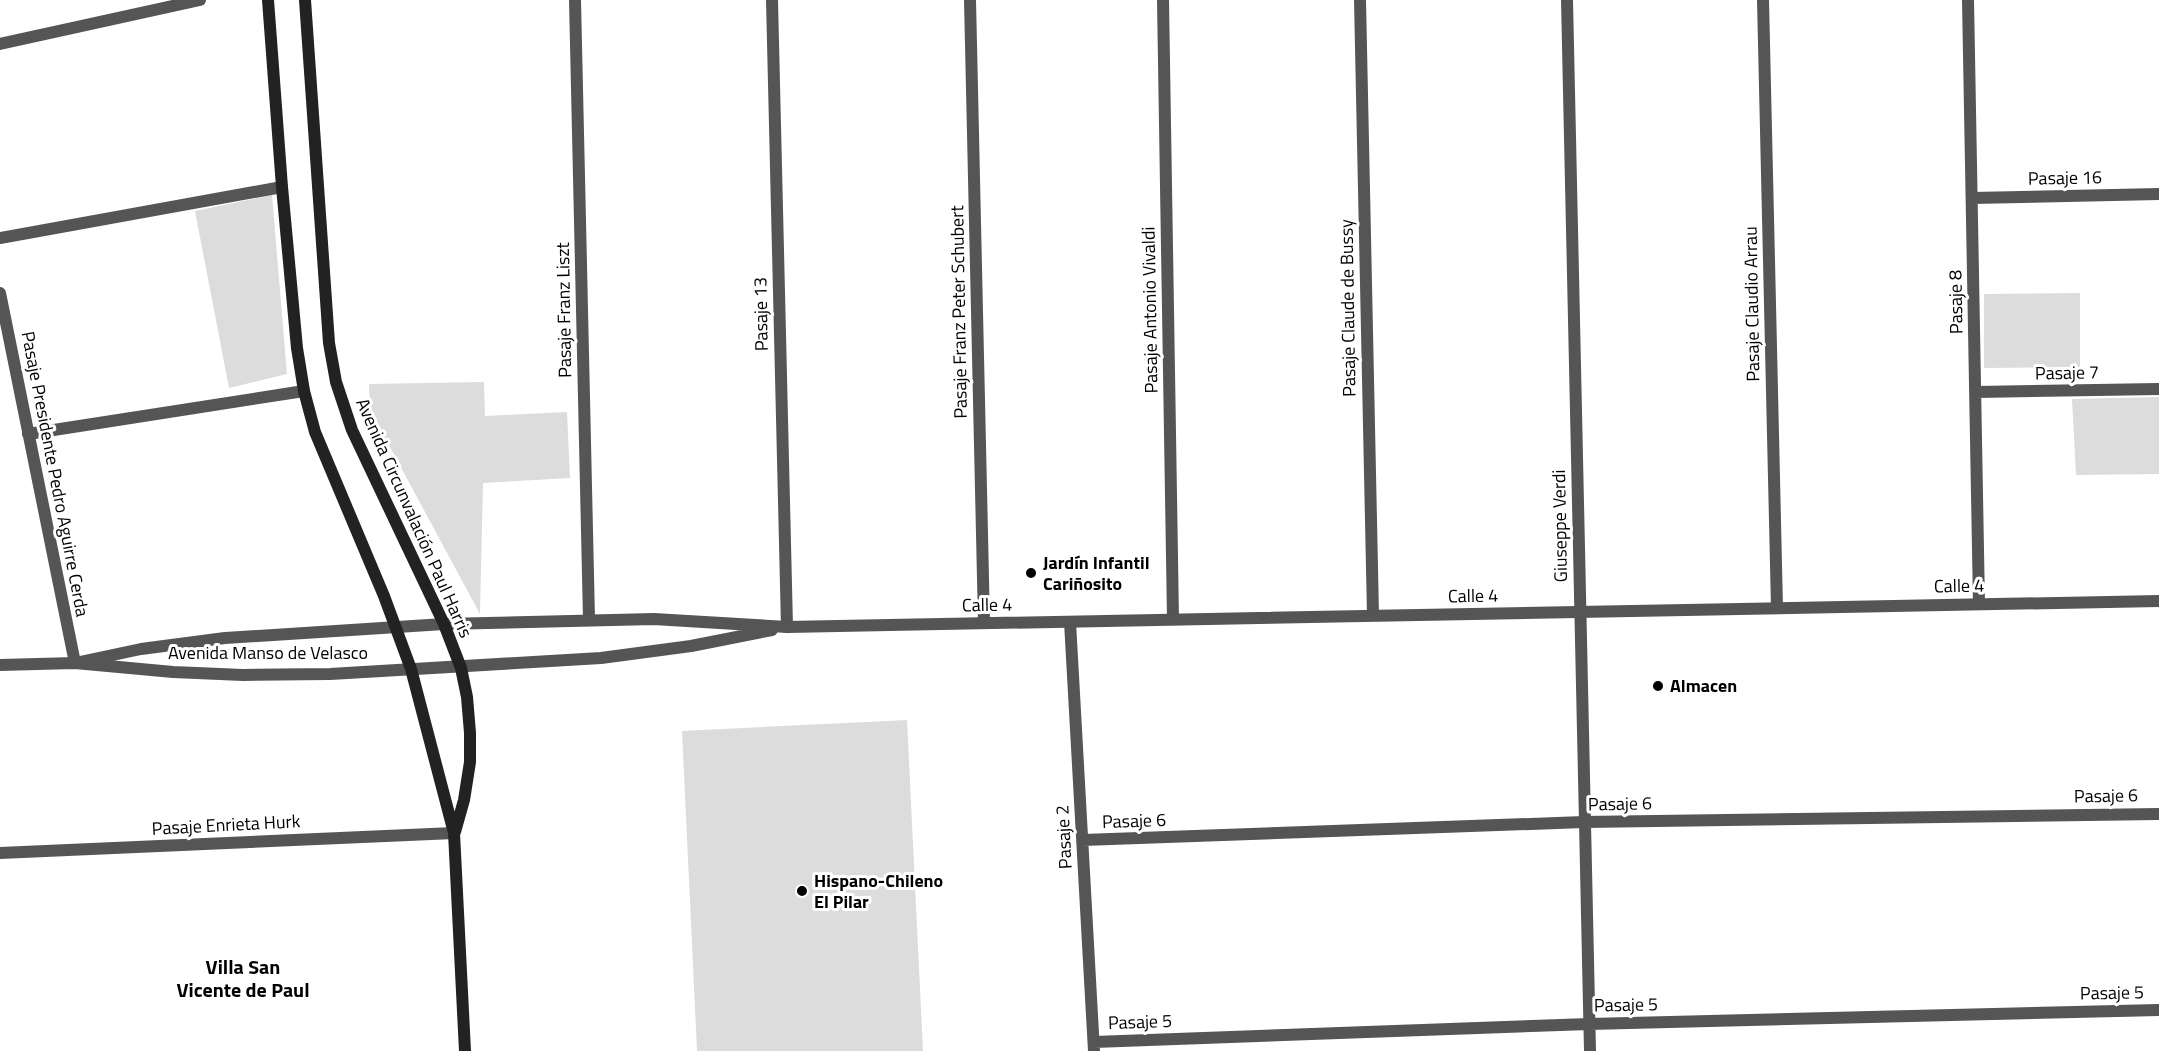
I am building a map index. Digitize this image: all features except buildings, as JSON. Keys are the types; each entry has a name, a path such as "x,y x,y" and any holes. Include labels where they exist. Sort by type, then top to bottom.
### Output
{"main road":[{"name":"Avenida Circunvalación Paul Harris","path":"268,0 282,187 297,348 304,391 315,432 396,627 411,669 454,833 465,1051"},
{"name":"Avenida Circunvalación Paul Harris","path":"305,0 330,343 336,382 352,429 444,624 461,668 467,697 470,762 464,800 454,833"}],"street":[{"path":"0,44 200,0"},
{"name":"Pasaje Franz Liszt","path":"575,0 589,619"},
{"name":"Pasaje 13","path":"772,0 787,627"},
{"name":"Pasaje Franz Peter Schubert","path":"970,0 984,623"},
{"name":"Pasaje Antonio Vivaldi","path":"1163,0 1173,619"},
{"name":"Pasaje Claude de Bussy","path":"1360,0 1373,615"},
{"name":"Giuseppe Verdi","path":"1567,0 1590,1051"},
{"name":"Pasaje Claudio Arrau","path":"1762,0 1777,608"},
{"name":"Pasaje 8","path":"1968,0 1979,604"},
{"path":"0,238 282,187"},
{"name":"Pasaje 16","path":"1972,198 2159,194"},
{"name":"Pasaje Presidente Pedro Aguirre Cerda","path":"0,293 75,663"},
{"name":"Pasaje 7","path":"1976,392 2159,389"},
{"path":"28,434 304,391"},
{"name":"Calle 4","path":"444,624 654,619 787,627 2159,600"},
{"name":"Pasaje 2","path":"1070,621 1094,1047"},
{"name":"Avenida Manso de Velasco","path":"75,663 141,649 225,638 444,624"},
{"name":"Calle 4","path":"461,668 624,656 691,646 787,627"},
{"name":"Avenida Manso de Velasco","path":"0,665 75,663 173,672 243,675 461,668"},
{"name":"Pasaje 6","path":"1083,840 1584,822 2159,814"},
{"name":"Pasaje Enrieta Hurk","path":"0,853 454,833"},
{"name":"Pasaje 5","path":"1094,1047 1589,1024 2159,1010"}],"shaded area":[{"path":"272,195 287,374 229,388 195,211"},
{"path":"2080,293 2080,367 1984,368 1984,294"},
{"path":"484,382 485,416 567,412 570,478 483,483 480,614 370,410 369,384"},
{"path":"2159,397 2159,474 2076,475 2072,399"},
{"name":"Hispano-Chileno El Pilar","path":"907,720 923,1051 697,1051 682,731"}],"place":[{"name":"Jardín Infantil Cariñosito","path":"1031,573"},
{"name":"Almacen","path":"1658,686"},
{"name":"Hispano-Chileno El Pilar","path":"802,891"}],"district":[{"name":"Villa San Vicente de Paul","path":"243,978"}]}
